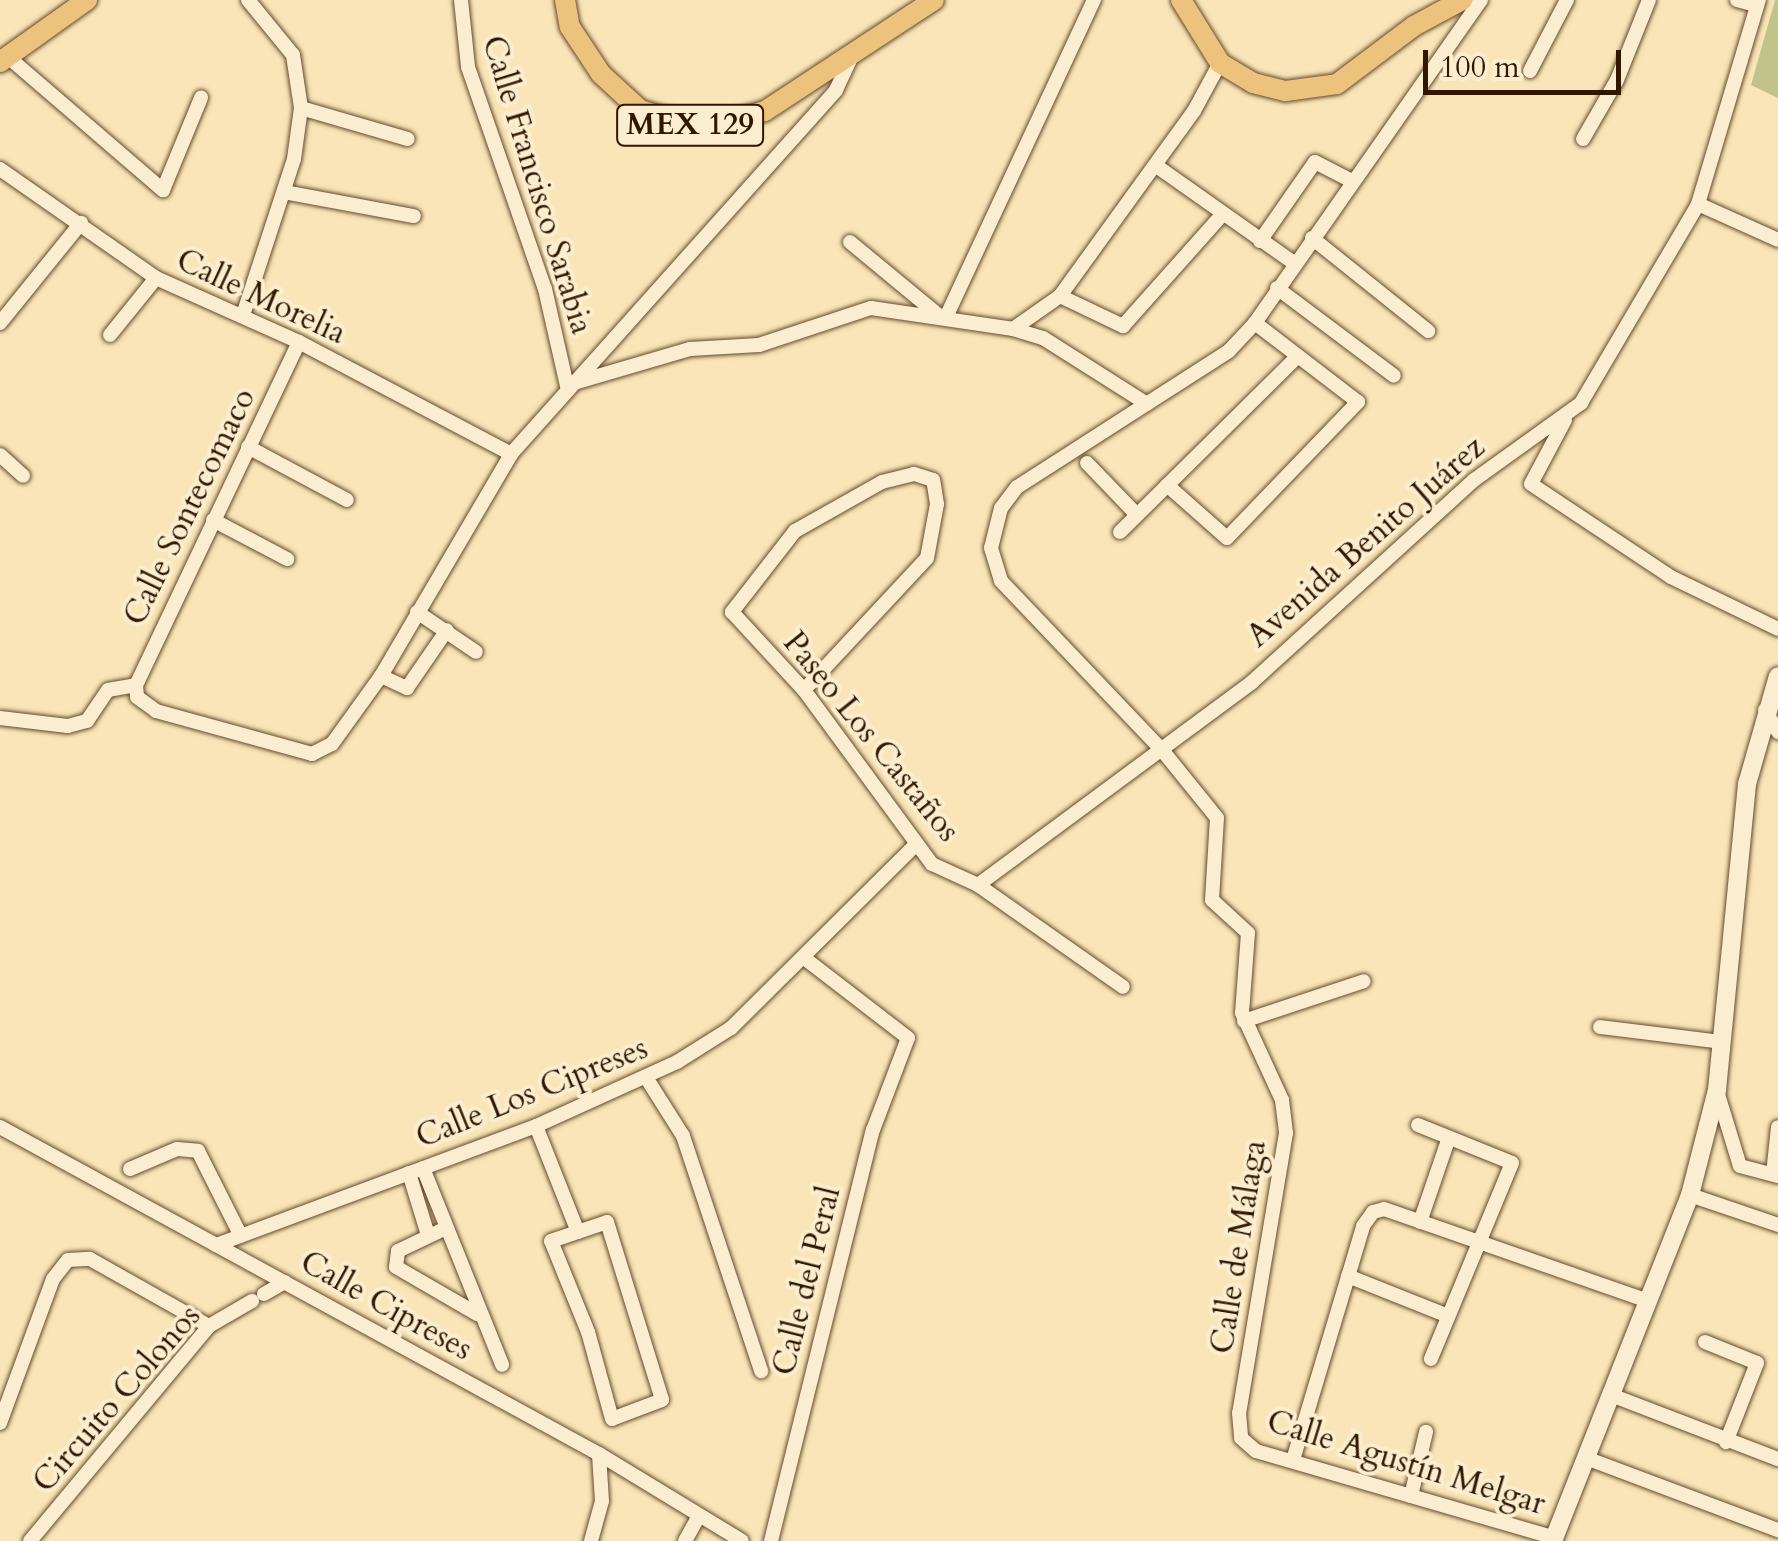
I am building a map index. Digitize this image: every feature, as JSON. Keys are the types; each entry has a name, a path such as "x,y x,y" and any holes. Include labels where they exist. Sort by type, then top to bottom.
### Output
{"main road":[{"path":"3,59 87,0"},
{"name":"MEX 129","path":"566,0 570,27 601,74 640,110 703,128 765,111 934,0"},
{"path":"1181,0 1220,63 1253,82 1286,90 1338,84 1458,1"},
{"path":"1554,1539 1690,1195 1717,1090 1746,784 1764,709 1778,676"}],"street":[{"path":"243,315 284,192 301,108 293,55 248,0"},
{"name":"Calle Francisco Sarabia","path":"461,0 468,67 544,289 567,386"},
{"path":"942,315 1094,0"},
{"path":"1162,750 1000,581 991,548 1001,508 1016,487 1229,351 1254,323 1481,0"},
{"path":"1530,71 1567,0"},
{"path":"1583,140 1650,0"},
{"path":"1737,0 1758,2"},
{"name":"Avenida Benito Juárez","path":"978,885 1252,682 1474,480 1568,416 1698,204 1758,2"},
{"path":"0,718 68,726 87,720 108,690 136,691 156,711 312,754 323,751 381,676 511,454 567,386 836,90 856,48"},
{"path":"3,59 162,190 201,98"},
{"path":"1013,329 1060,296 1155,165 1220,63"},
{"path":"301,108 408,139"},
{"path":"1260,241 1316,162 1352,182"},
{"path":"1155,165 1221,216 1294,262"},
{"name":"Calle Morelia","path":"0,170 156,278 299,342 511,454"},
{"path":"284,192 414,216"},
{"path":"1698,204 1778,240"},
{"path":"1060,296 1123,326 1221,216"},
{"path":"0,323 81,223"},
{"path":"1312,238 1428,331"},
{"path":"850,242 942,315"},
{"path":"110,335 156,278"},
{"path":"1277,288 1394,376"},
{"path":"567,386 690,349 758,345 870,308 942,315 1043,338 1147,404"},
{"path":"1167,486 1226,538 1358,402 1254,323"},
{"name":"Calle Sontecomaco","path":"136,691 299,342"},
{"path":"1120,532 1298,356"},
{"path":"1568,416 1531,484 1672,577 1778,629"},
{"path":"248,448 347,500"},
{"path":"0,455 23,476"},
{"path":"1086,464 1137,515"},
{"name":"Paseo Los Castaños","path":"804,690 927,558 937,504 933,480 914,474 882,482 795,530 732,612 804,690 932,864 978,885 1123,987"},
{"path":"213,520 287,559"},
{"path":"417,612 476,652"},
{"path":"381,676 408,688 448,630"},
{"path":"1764,709 1778,732"},
{"name":"Calle de Málaga","path":"1162,750 1217,818 1212,900 1248,933 1244,1020 1282,1100 1286,1132 1238,1413 1241,1438"},
{"name":"Calle Los Cipreses","path":"216,1245 536,1126 647,1079 731,1028 916,844"},
{"name":"Calle del Peral","path":"771,1541 873,1130 908,1038 804,958"},
{"path":"1244,1020 1364,981"},
{"path":"1600,1027 1722,1042"},
{"path":"647,1079 683,1136 761,1371"},
{"path":"1717,1090 1740,1166 1775,1175 1778,1127"},
{"path":"1418,1125 1512,1163 1431,1358"},
{"path":"536,1126 578,1232"},
{"name":"Calle Cipreses","path":"0,1127 598,1454 742,1541"},
{"path":"1420,1222 1448,1140"},
{"path":"130,1169 177,1148 198,1152 241,1236"},
{"path":"416,1170 502,1365"},
{"path":"416,1170 428,1235"},
{"path":"1690,1195 1778,1225"},
{"path":"1293,1460 1363,1226 1384,1209 1648,1301"},
{"path":"607,1222 662,1400 612,1419 588,1332 551,1241 578,1232 607,1222"},
{"path":"444,1229 398,1251 396,1267 477,1314"},
{"path":"0,1423 53,1279 68,1260 90,1258 210,1326"},
{"path":"1348,1276 1446,1315"},
{"name":"Circuito Colonos","path":"30,1541 210,1326 285,1282"},
{"path":"1706,1342 1757,1363 1726,1442"},
{"path":"1611,1395 1726,1442 1778,1458"},
{"path":"1411,1496 1426,1432"},
{"name":"Calle Agustín Melgar","path":"1241,1438 1256,1451 1554,1539"},
{"path":"591,1541 602,1501 598,1454"},
{"path":"1586,1458 1778,1530"},
{"path":"685,1541 699,1516"}],"green space":[{"path":"1778,0 1778,98 1751,85"}]}
